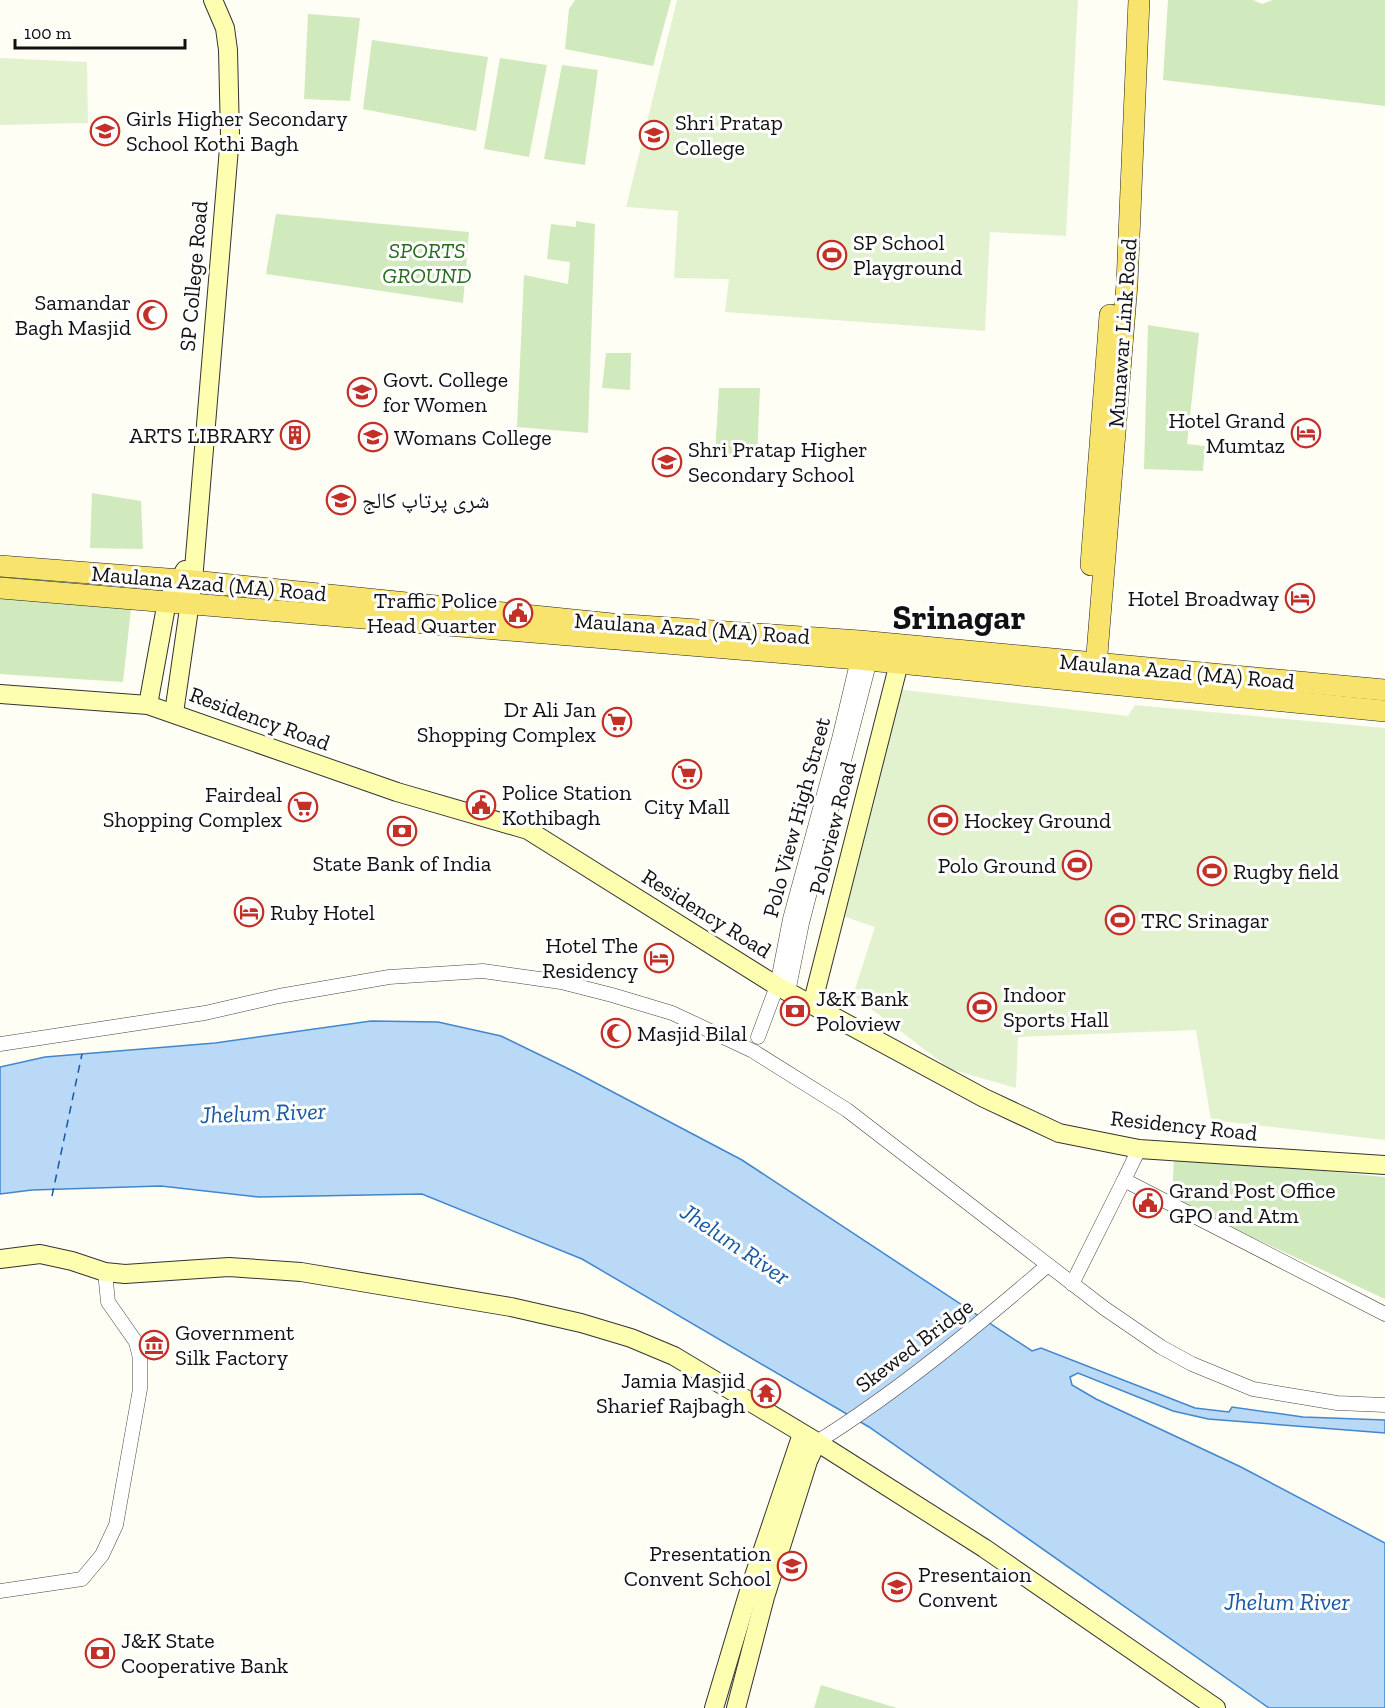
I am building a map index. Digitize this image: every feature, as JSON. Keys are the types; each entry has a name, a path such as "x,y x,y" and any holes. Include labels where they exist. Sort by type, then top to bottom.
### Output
{"main road":[{"name":"SP College Road","path":"185,580 195,558 230,136 228,50 225,28 213,0"},
{"name":"Munawar Link Road","path":"1089,673 1113,283 1125,0"},
{"name":"Munawar Link Road","path":"1089,673 1127,284 1140,0"},
{"name":"Maulana Azad (MA) Road","path":"0,566 185,580 612,624 860,641 1385,711"},
{"path":"148,705 167,601 185,580"},
{"path":"174,713 188,602 185,580"},
{"name":"Maulana Azad (MA) Road","path":"0,588 899,663 1385,690"},
{"name":"Poloview Road","path":"812,1005 899,663"},
{"name":"Residency Road","path":"0,694 148,705 397,792 528,830 570,854 783,989 984,1098 1059,1133 1139,1149 1385,1165"},
{"path":"0,1259 40,1254 105,1272 229,1267 301,1272 511,1307 571,1320 631,1338 674,1356 810,1438 984,1548 1216,1708"},
{"path":"714,1708 810,1438"},
{"path":"736,1708 765,1597 781,1520"}],"street":[{"path":"756,1045 783,989 802,923 864,660"},
{"path":"0,1044 205,1012 279,996 389,977 483,971 561,982 612,995 672,1013 756,1045 847,1110 1072,1284 1161,1347 1220,1377 1253,1389 1337,1403 1385,1406"},
{"path":"1072,1284 1139,1149"},
{"path":"1124,1180 1385,1314"},
{"name":"Skewed Bridge","path":"810,1438 846,1424 1007,1300 1048,1265"},
{"path":"0,1591 82,1579 102,1555 116,1525 139,1401 140,1358 136,1342 108,1302 105,1272"}],"green space":[{"path":"575,0 671,0 653,66 565,49 569,9"},
{"path":"677,0 1078,0 1066,236 990,232 985,331 725,312 729,279 674,278 678,211 626,207"},
{"path":"1168,0 1253,0 1262,4 1273,0 1385,0 1385,106 1163,80"},
{"path":"308,14 360,18 350,101 304,99"},
{"path":"372,40 488,57 476,131 363,109"},
{"path":"0,58 87,62 88,123 0,125"},
{"path":"500,58 547,65 529,157 484,149"},
{"path":"562,65 598,70 585,165 544,159"},
{"name":"SPORTS GROUND","path":"276,214 469,232 463,303 266,274"},
{"path":"576,221 595,224 588,433 517,427 524,275 568,284 570,262 547,259 551,224 576,227"},
{"path":"1148,325 1199,333 1187,444 1205,446 1203,471 1144,469"},
{"path":"606,353 631,353 630,390 602,388"},
{"path":"719,388 760,388 757,457 715,454"},
{"path":"92,493 141,501 143,549 90,548"},
{"path":"0,598 131,609 123,682 0,674"},
{"name":"TRC Srinagar","path":"888,688 1128,716 1135,705 1385,728 1385,1140 1211,1120 1196,1030 1018,1037 1016,1088 950,1069 853,995 875,927 834,913"},
{"path":"1174,1156 1385,1177 1385,1299 1172,1200"},
{"path":"821,1685 897,1708 814,1708"}],"water":[{"name":"Jhelum River","path":"371,1021 438,1022 501,1036 575,1072 742,1160 1032,1351 1041,1348 1195,1408 1229,1412 1232,1407 1303,1417 1385,1420 1385,1433 1208,1419 1173,1411 1078,1373 1070,1377 1072,1385 1096,1399 1241,1467 1385,1543 1385,1708 1269,1708 869,1427 582,1259 422,1194 259,1197 161,1186 32,1190 0,1194 0,1067 45,1057 215,1043"}],"ferry route":[{"path":"52,1196 82,1054"}],"place":[{"name":"Girls Higher Secondary School Kothi Bagh","path":"105,131"},
{"name":"Shri Pratap College","path":"654,135"},
{"name":"SP School Playground","path":"832,255"},
{"name":"Samandar Bagh Masjid","path":"152,315"},
{"name":"Govt. College for Women","path":"362,392"},
{"name":"Hotel Grand Mumtaz","path":"1306,433"},
{"name":"ARTS LIBRARY","path":"295,435"},
{"name":"Womans College","path":"373,437"},
{"name":"Shri Pratap Higher Secondary School","path":"667,462"},
{"name":"شری پرتاپ کالج","path":"341,500"},
{"name":"Hotel Broadway","path":"1300,598"},
{"name":"Traffic Police Head Quarter","path":"518,613"},
{"name":"Dr Ali Jan Shopping Complex","path":"617,722"},
{"name":"City Mall","path":"687,774"},
{"name":"Police Station Kothibagh","path":"481,805"},
{"name":"Fairdeal Shopping Complex","path":"303,807"},
{"name":"Hockey Ground","path":"943,820"},
{"name":"State Bank of India","path":"402,831"},
{"name":"Polo Ground","path":"1077,865"},
{"name":"Rugby field","path":"1212,871"},
{"name":"Ruby Hotel","path":"249,912"},
{"name":"TRC Srinagar","path":"1120,920"},
{"name":"Hotel The Residency","path":"659,958"},
{"name":"Indoor Sports Hall","path":"982,1007"},
{"name":"J&K Bank Poloview","path":"795,1011"},
{"name":"Masjid Bilal","path":"616,1033"},
{"name":"Grand Post Office GPO and Atm","path":"1148,1203"},
{"name":"Government Silk Factory","path":"154,1345"},
{"name":"Jamia Masjid Sharief Rajbagh","path":"766,1393"},
{"name":"Presentation Convent School","path":"792,1566"},
{"name":"Presentaion Convent","path":"897,1587"},
{"name":"J&K State Cooperative Bank","path":"100,1653"}],"district":[{"name":"Srinagar","path":"959,617"}]}
